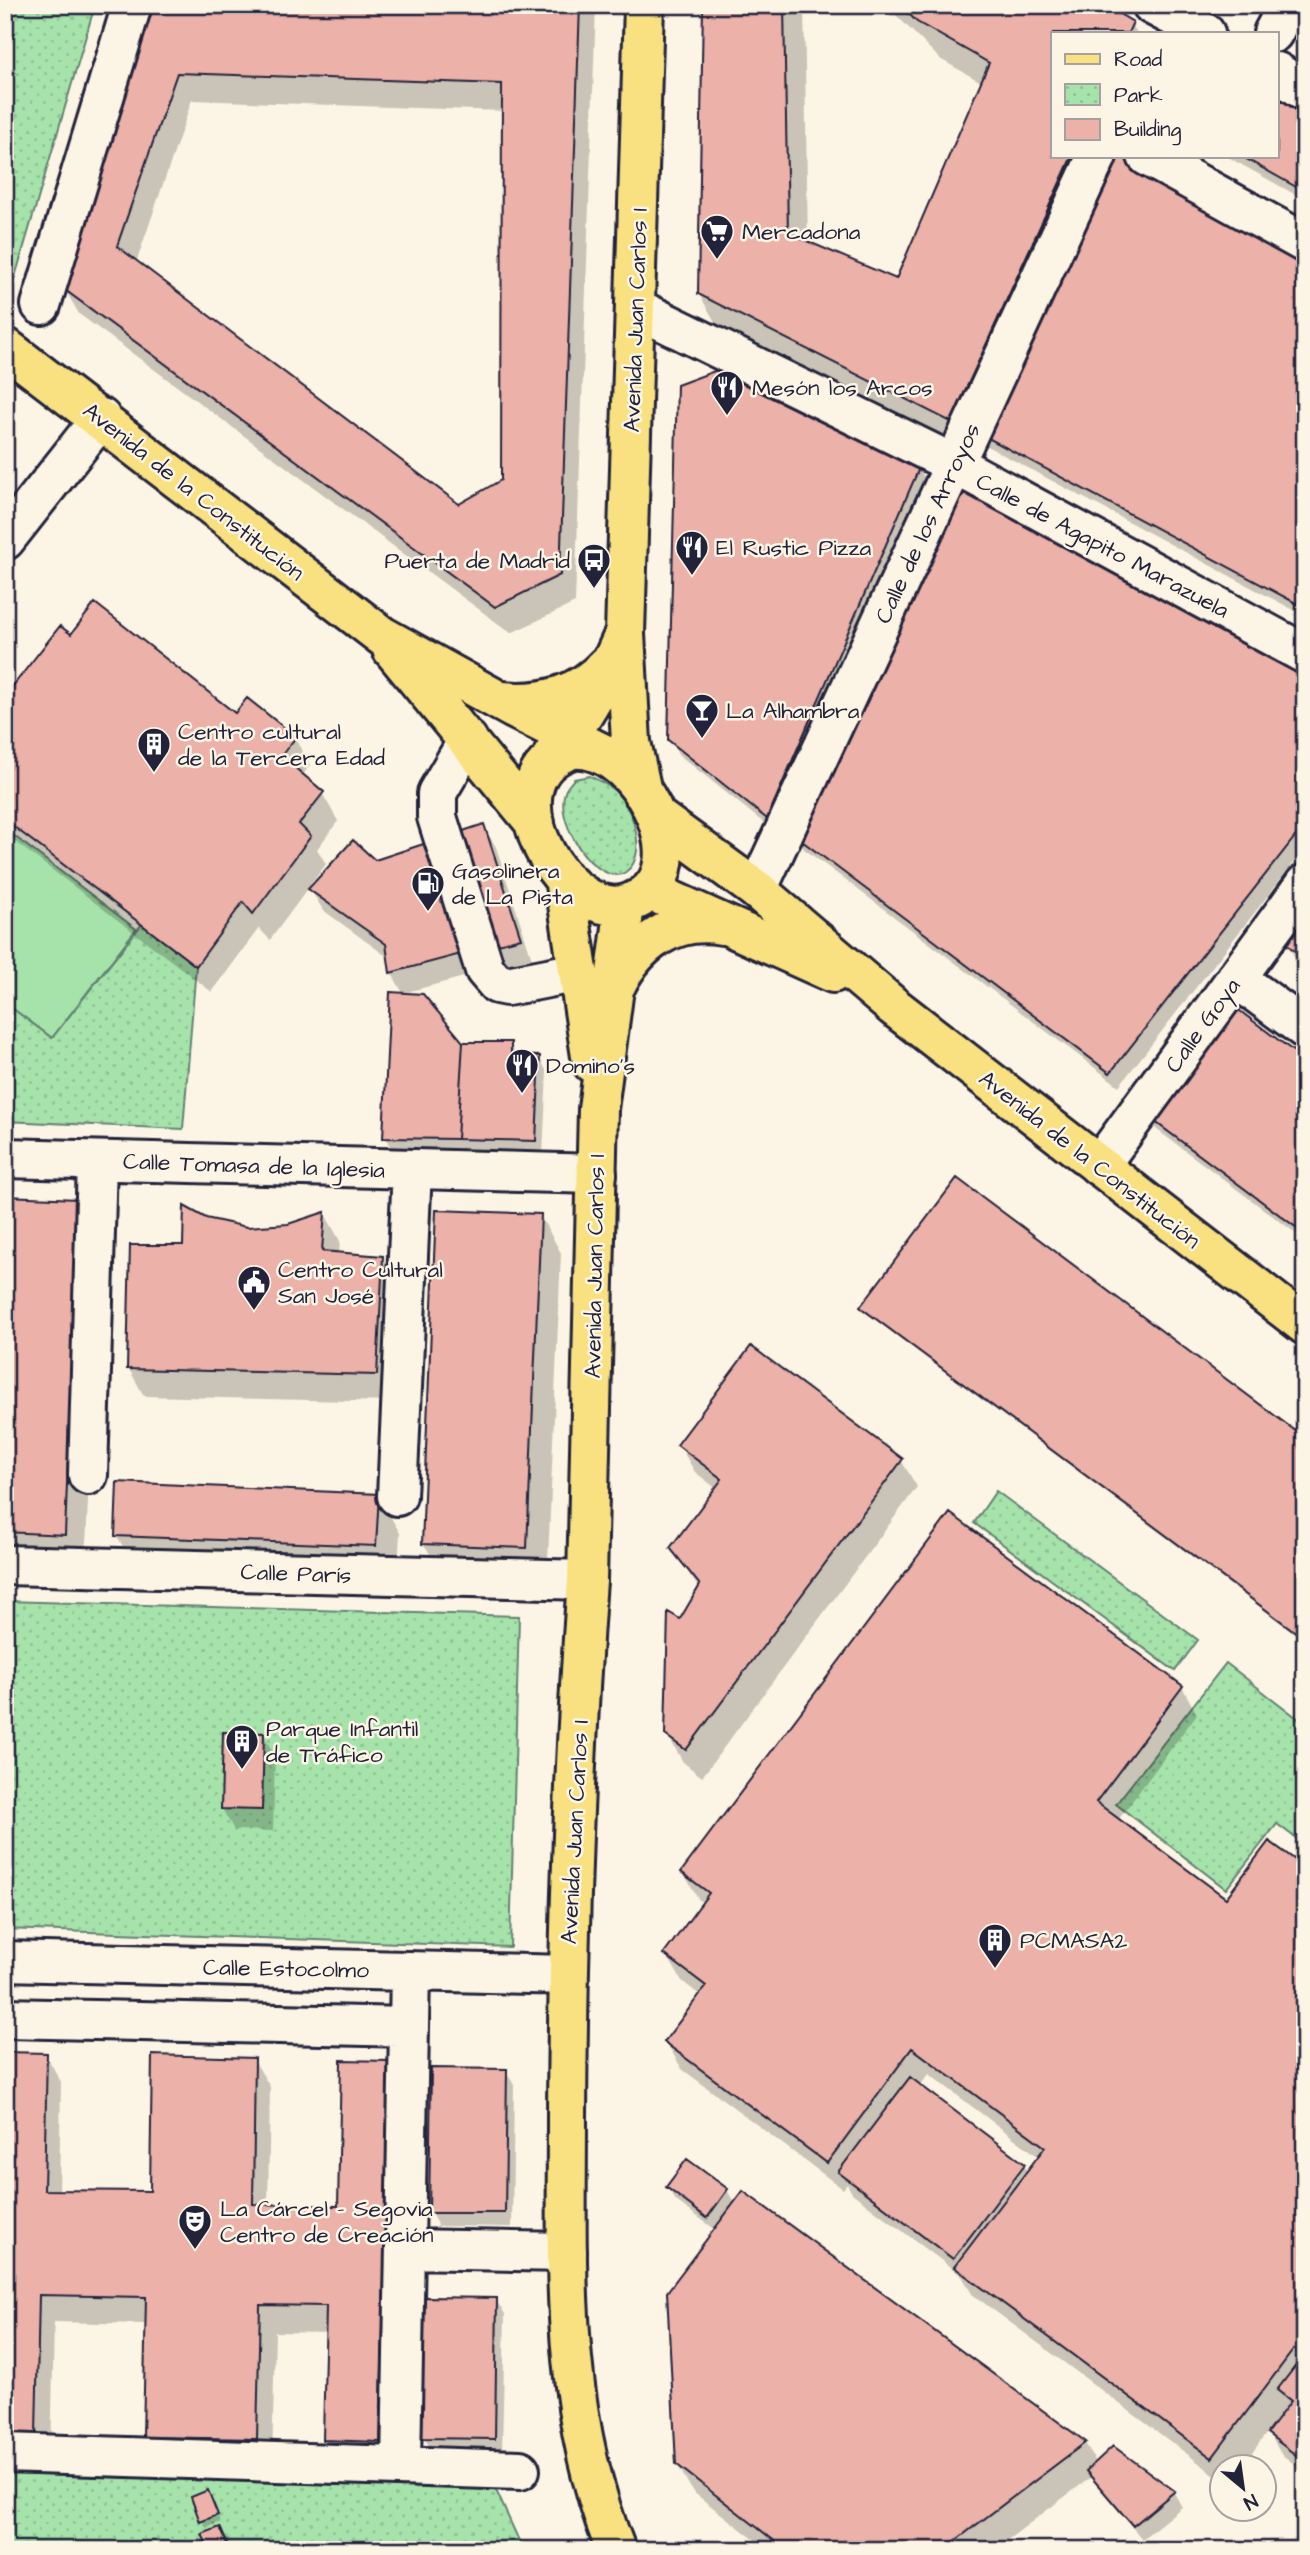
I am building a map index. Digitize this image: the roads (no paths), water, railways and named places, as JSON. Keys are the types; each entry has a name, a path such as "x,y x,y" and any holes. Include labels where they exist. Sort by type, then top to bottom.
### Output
{"main road":[{"name":"Avenida Juan Carlos I","path":"645,5 636,308 621,642 631,743 650,804"},
{"name":"Avenida de la Constitución","path":"5,347 382,636 501,701 558,749 608,756 627,774 650,804 757,890 876,993 1305,1325"},
{"name":"Avenida de la Constitución","path":"382,636 535,823"},
{"name":"Avenida Juan Carlos I","path":"558,749 594,700 621,642"},
{"path":"501,701 545,702 564,694 604,668 621,642"},
{"path":"558,749 532,788 535,823 543,844 564,878 580,894 597,904 604,906 638,898 660,877 663,859 650,804"},
{"name":"Avenida Juan Carlos I","path":"564,878 598,1109"},
{"name":"Avenida Juan Carlos I","path":"616,2550 590,2473 576,2408 567,2321 568,1975 587,1580 598,1109 615,986 638,898"},
{"name":"Avenida de la Constitución","path":"638,898 727,926 876,993"},
{"path":"615,986 626,964 644,946 662,934 684,925 705,922 727,926"}],"street":[{"path":"41,305 132,5"},
{"path":"1274,32 1288,5"},
{"path":"1159,17 1202,32"},
{"path":"1278,73 1305,91"},
{"name":"Calle de los Arroyos","path":"757,890 1096,158"},
{"path":"1151,158 1305,243"},
{"name":"Calle de Agapito Marazuela","path":"636,308 954,464 1305,654"},
{"path":"5,540 101,418"},
{"path":"468,740 437,793 437,817 485,970 497,984 507,986 578,972"},
{"name":"Calle Goya","path":"1099,1166 1305,884"},
{"path":"1237,978 1305,1029"},
{"name":"Calle Tomasa de la Iglesia","path":"5,1158 597,1174"},
{"name":"Calle Tomasa de la Iglesia","path":"88,1475 97,1161"},
{"name":"Calle Tomasa de la Iglesia","path":"397,1496 412,1169"},
{"name":"Calle París","path":"5,1565 587,1580"},
{"name":"Calle Estocolmo","path":"5,1961 568,1975"},
{"path":"401,2465 410,1970"},
{"path":"5,2018 409,2027"},
{"path":"405,2249 567,2252"},
{"path":"5,2453 520,2470"}],"place":[{"name":"Mercadona","path":"717,261"},
{"name":"Mesón los Arcos","path":"727,417"},
{"name":"El Rustic Pizza","path":"692,577"},
{"name":"Puerta de Madrid","path":"594,590"},
{"name":"La Alhambra","path":"702,740"},
{"name":"Centro cultural de la Tercera Edad","path":"154,774"},
{"name":"Gasolinera de La Pista","path":"428,913"},
{"name":"Domino's","path":"522,1095"},
{"name":"Centro Cultural San José","path":"254,1312"},
{"name":"Parque Infantil de Tráfico","path":"242,1771"},
{"name":"PCMASA2","path":"995,1970"},
{"name":"La Cárcel - Segovia Centro de Creación","path":"195,2251"}]}
